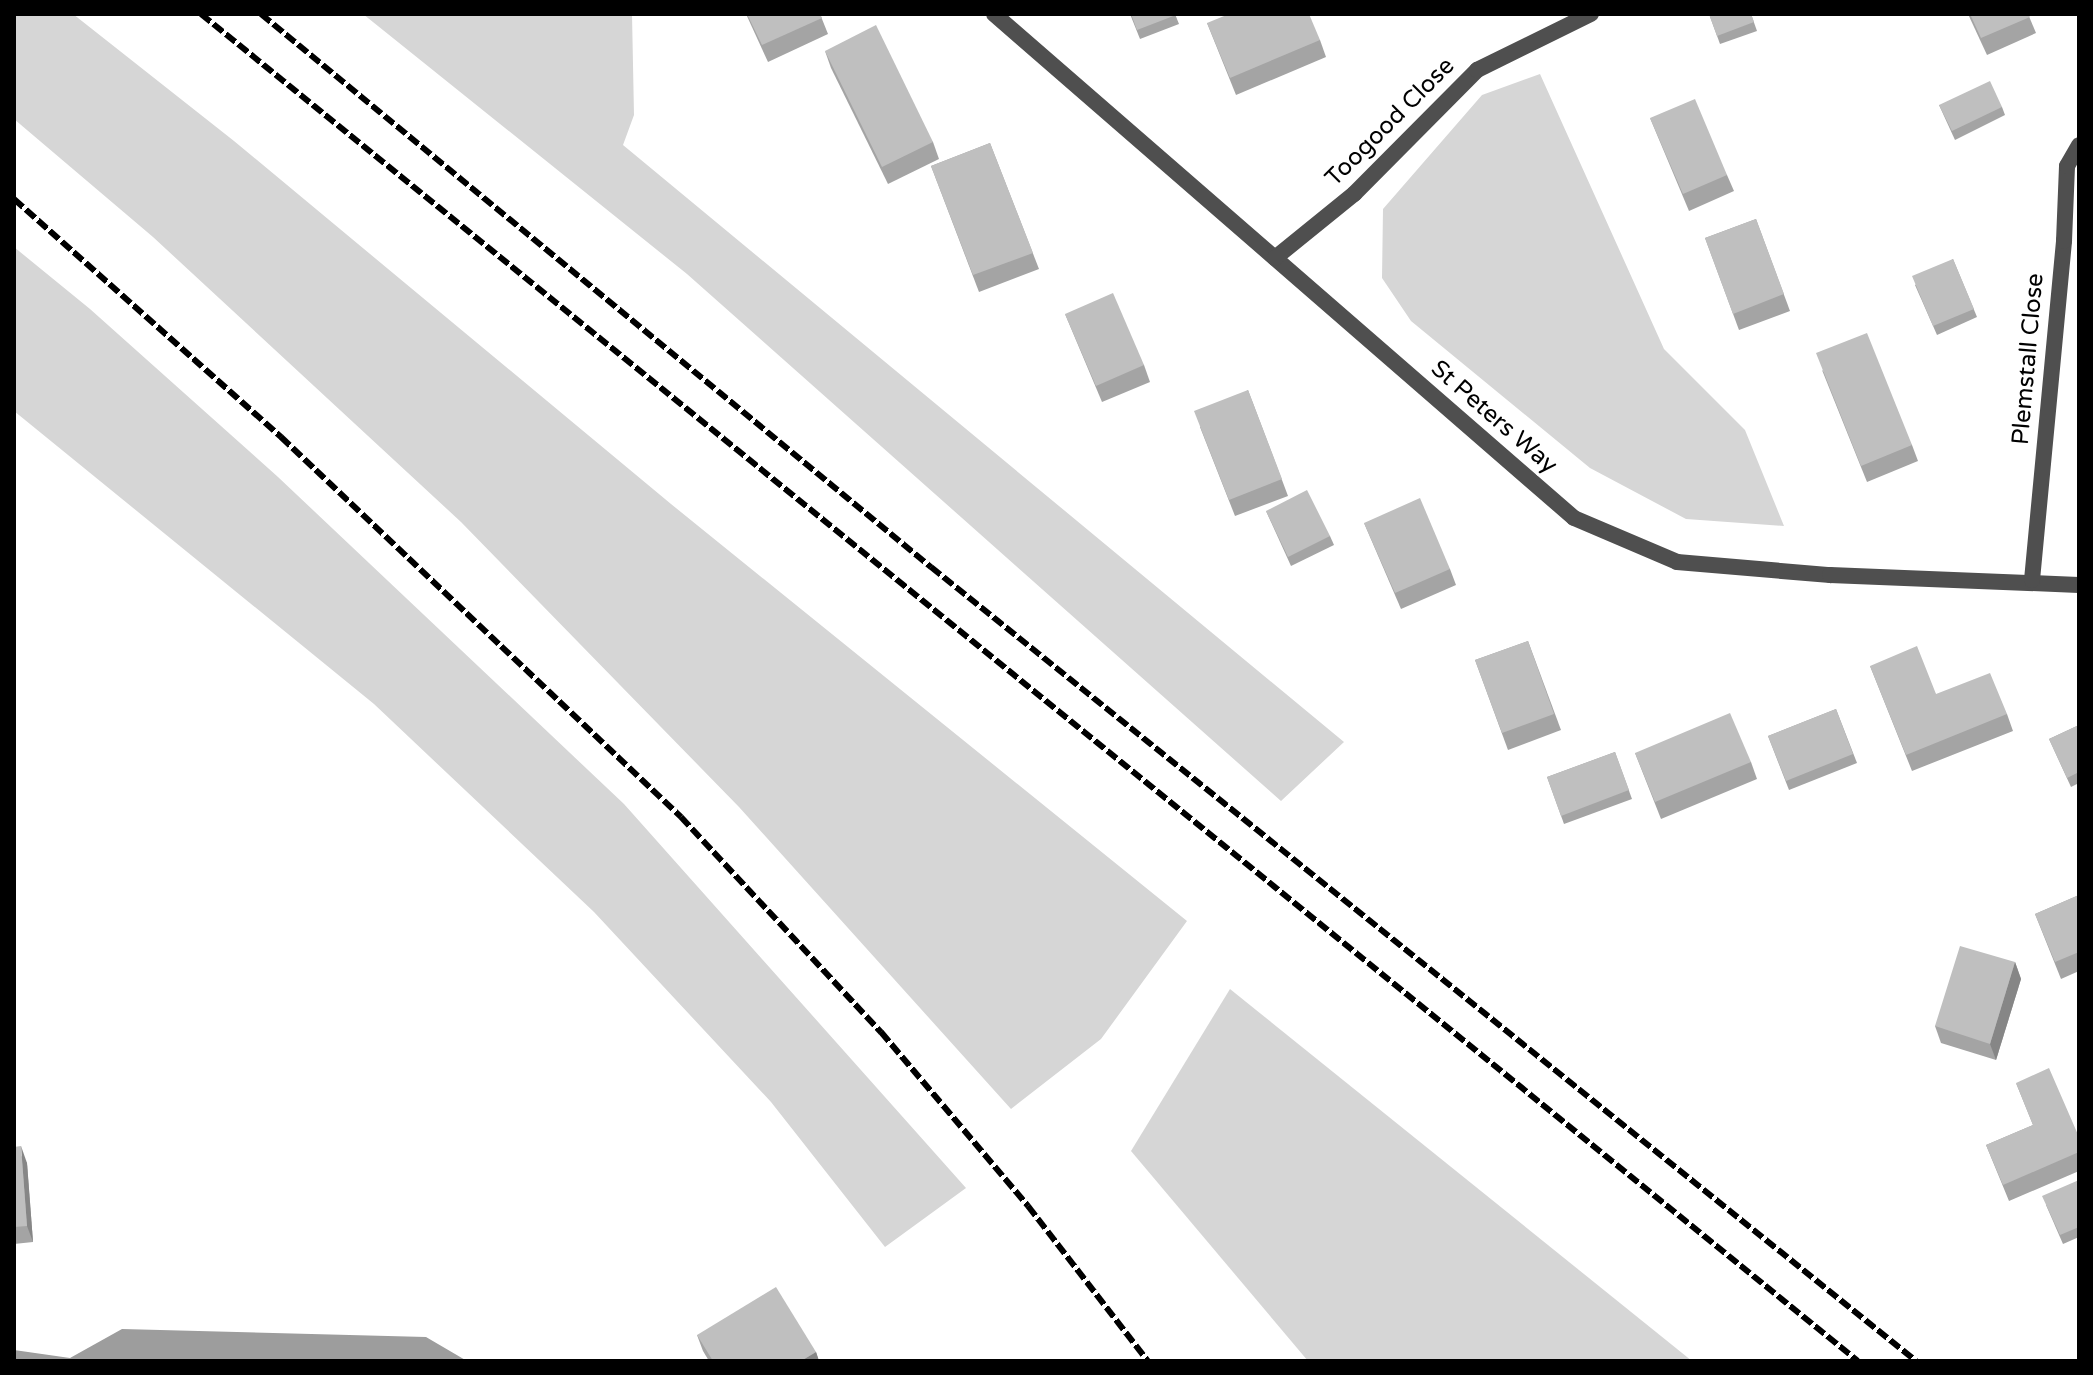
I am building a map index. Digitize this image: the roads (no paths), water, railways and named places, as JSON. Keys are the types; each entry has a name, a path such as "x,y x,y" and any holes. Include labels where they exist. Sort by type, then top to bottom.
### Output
{"street":[{"name":"St Peters Way","path":"994,14 1574,518 1677,562 1830,575 2032,580 2079,585"},
{"name":"Toogood Close","path":"1275,258 1354,194 1477,70 1591,14"},
{"name":"Plemstall Close","path":"2032,580 2067,166 2079,145"}],"railway":[{"path":"201,14 1858,1361"},
{"path":"261,14 931,567 1916,1361"},
{"path":"14,199 281,437 681,817 881,1032 1028,1206 1148,1361"}]}
